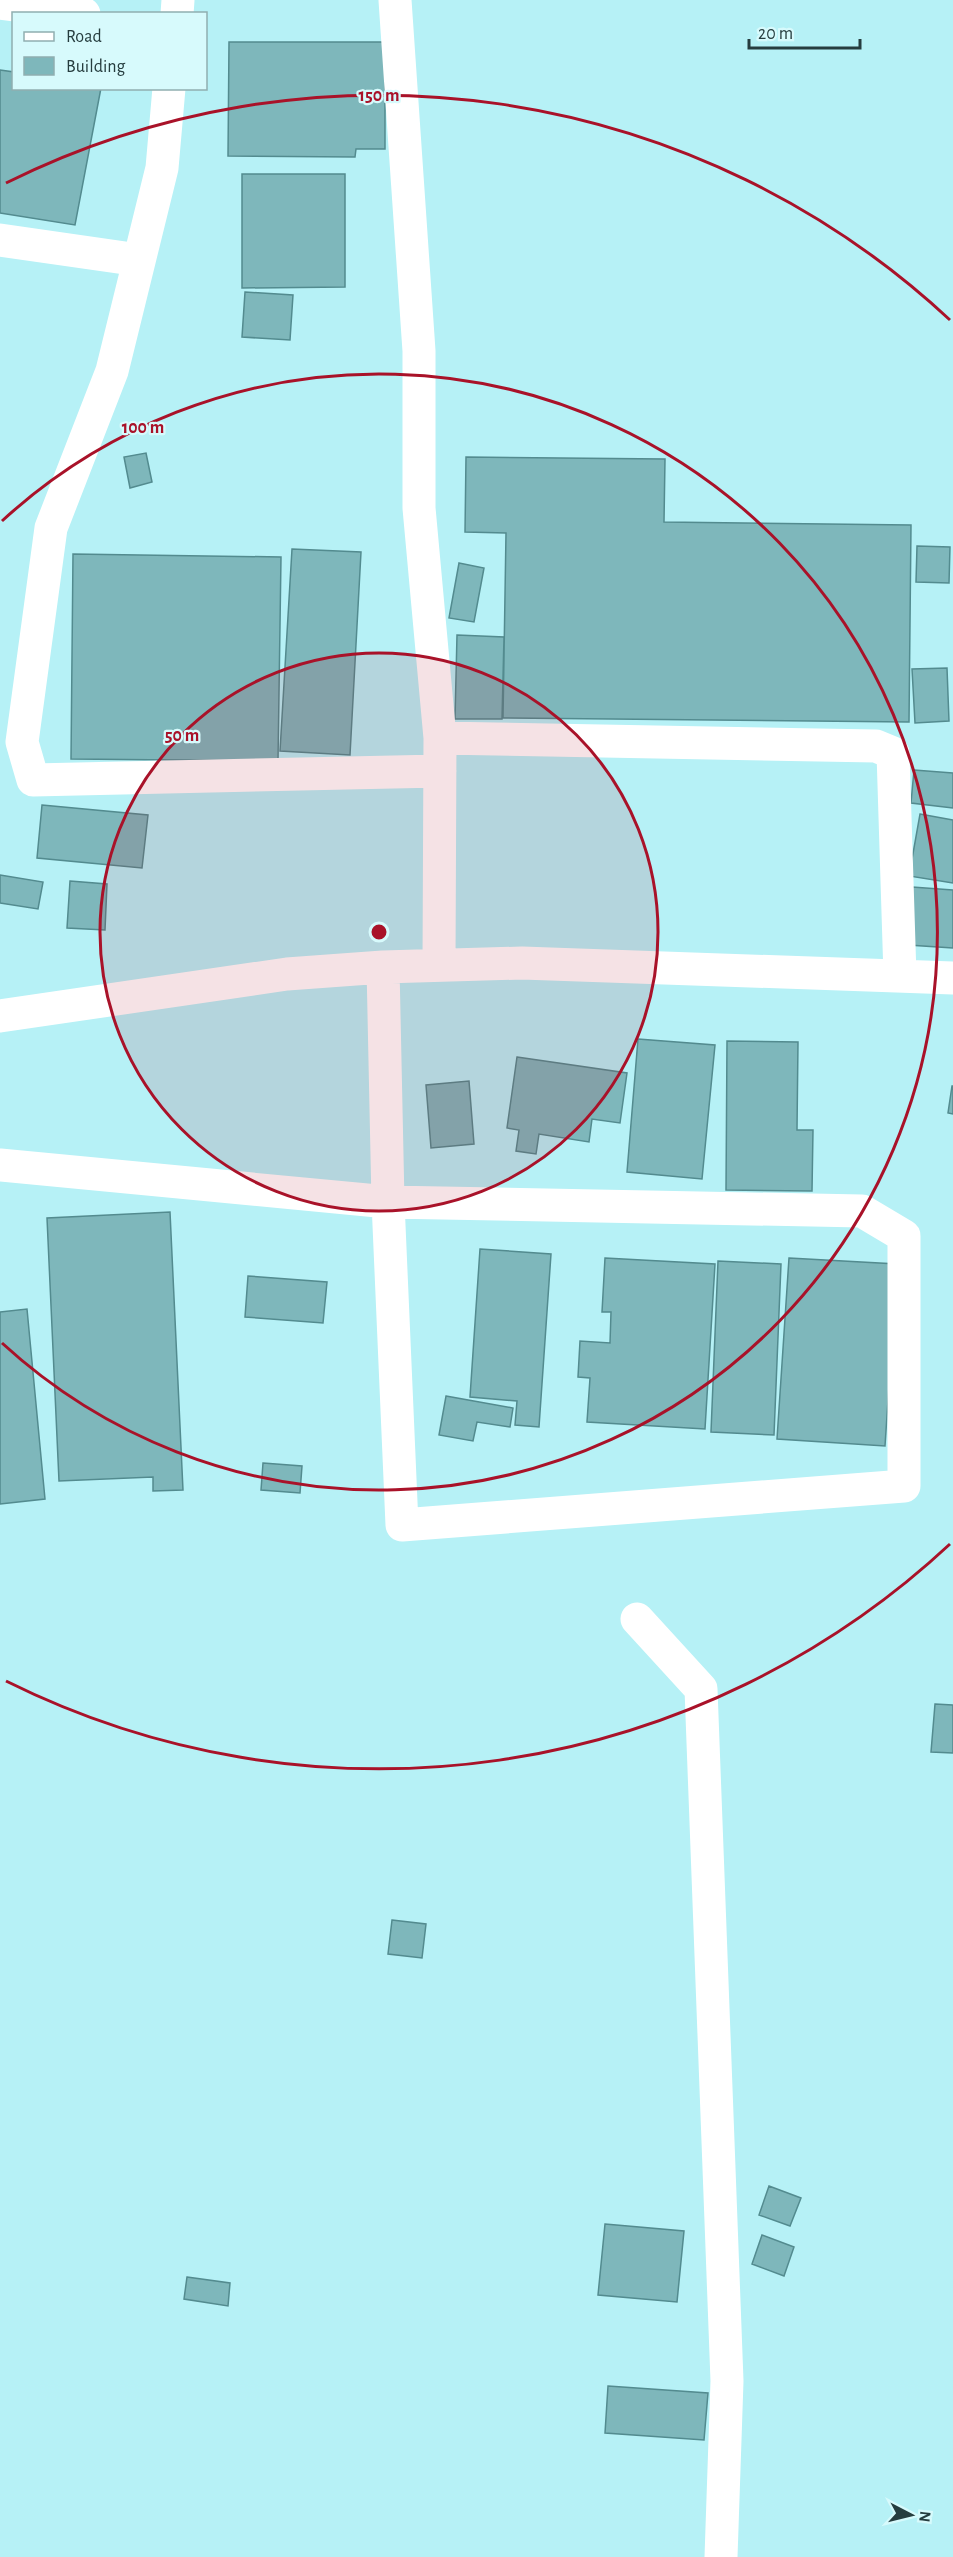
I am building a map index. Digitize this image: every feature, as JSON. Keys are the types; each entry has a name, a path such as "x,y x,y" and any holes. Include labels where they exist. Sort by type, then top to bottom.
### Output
{"street":[{"path":"394,0 419,351 418,508 440,738 440,965"},
{"path":"0,3 69,12"},
{"path":"169,90 162,168 112,371 51,528 22,742 33,780 440,771"},
{"path":"0,240 139,260"},
{"path":"440,738 876,746 893,753 900,976"},
{"path":"0,1016 287,974 383,967 522,963 953,978"},
{"path":"0,1165 388,1202 862,1211 904,1236 904,1486 402,1525 388,1202 383,967"},
{"path":"637,1619 701,1689 727,2381 721,2557"}],"building":[{"path":"229,42 385,42 385,149 356,149 355,157 228,156"},
{"path":"0,70 12,72 12,90 101,90 75,225 0,213"},
{"path":"242,174 345,174 345,287 242,288"},
{"path":"245,292 293,295 290,340 242,337"},
{"path":"146,453 152,482 130,488 124,457"},
{"path":"466,457 665,459 664,522 911,525 909,722 503,718 506,533 465,532"},
{"path":"917,546 950,547 949,583 916,582"},
{"path":"292,549 361,552 350,755 280,751"},
{"path":"73,554 281,557 278,761 71,759"},
{"path":"459,563 484,568 474,622 449,618"},
{"path":"457,635 504,637 502,719 455,719"},
{"path":"947,668 949,721 915,723 912,669"},
{"path":"914,770 953,773 953,808 911,803"},
{"path":"42,805 148,815 142,868 37,858"},
{"path":"920,814 953,820 953,883 909,876"},
{"path":"0,875 43,882 38,909 0,903"},
{"path":"70,881 107,884 105,930 67,928"},
{"path":"912,887 953,890 953,948 908,945"},
{"path":"638,1039 715,1045 702,1179 627,1172"},
{"path":"727,1041 798,1042 797,1130 813,1130 812,1191 726,1190"},
{"path":"517,1057 627,1073 620,1123 592,1119 589,1142 539,1134 536,1154 516,1151 519,1130 507,1128"},
{"path":"469,1081 474,1144 431,1148 426,1085"},
{"path":"953,1086 953,1114 948,1113"},
{"path":"170,1212 183,1490 153,1491 153,1477 59,1481 47,1218"},
{"path":"480,1249 551,1254 539,1427 515,1425 517,1401 470,1397"},
{"path":"605,1258 715,1264 705,1429 587,1422 590,1378 578,1377 580,1341 610,1343 611,1312 602,1312"},
{"path":"789,1258 897,1264 885,1446 777,1439"},
{"path":"718,1261 781,1264 774,1435 711,1432"},
{"path":"248,1276 327,1282 323,1323 245,1317"},
{"path":"27,1309 45,1499 0,1504 0,1312"},
{"path":"446,1396 513,1408 510,1427 477,1422 473,1441 439,1435"},
{"path":"263,1463 302,1466 300,1493 261,1490"},
{"path":"935,1704 953,1705 953,1753 931,1752"},
{"path":"392,1920 426,1924 422,1958 388,1954"},
{"path":"769,2186 801,2198 790,2226 759,2215"},
{"path":"605,2224 684,2231 677,2302 598,2295"},
{"path":"762,2235 794,2247 784,2276 752,2264"},
{"path":"187,2277 230,2283 228,2306 184,2299"},
{"path":"608,2386 708,2393 704,2440 605,2433"}]}
